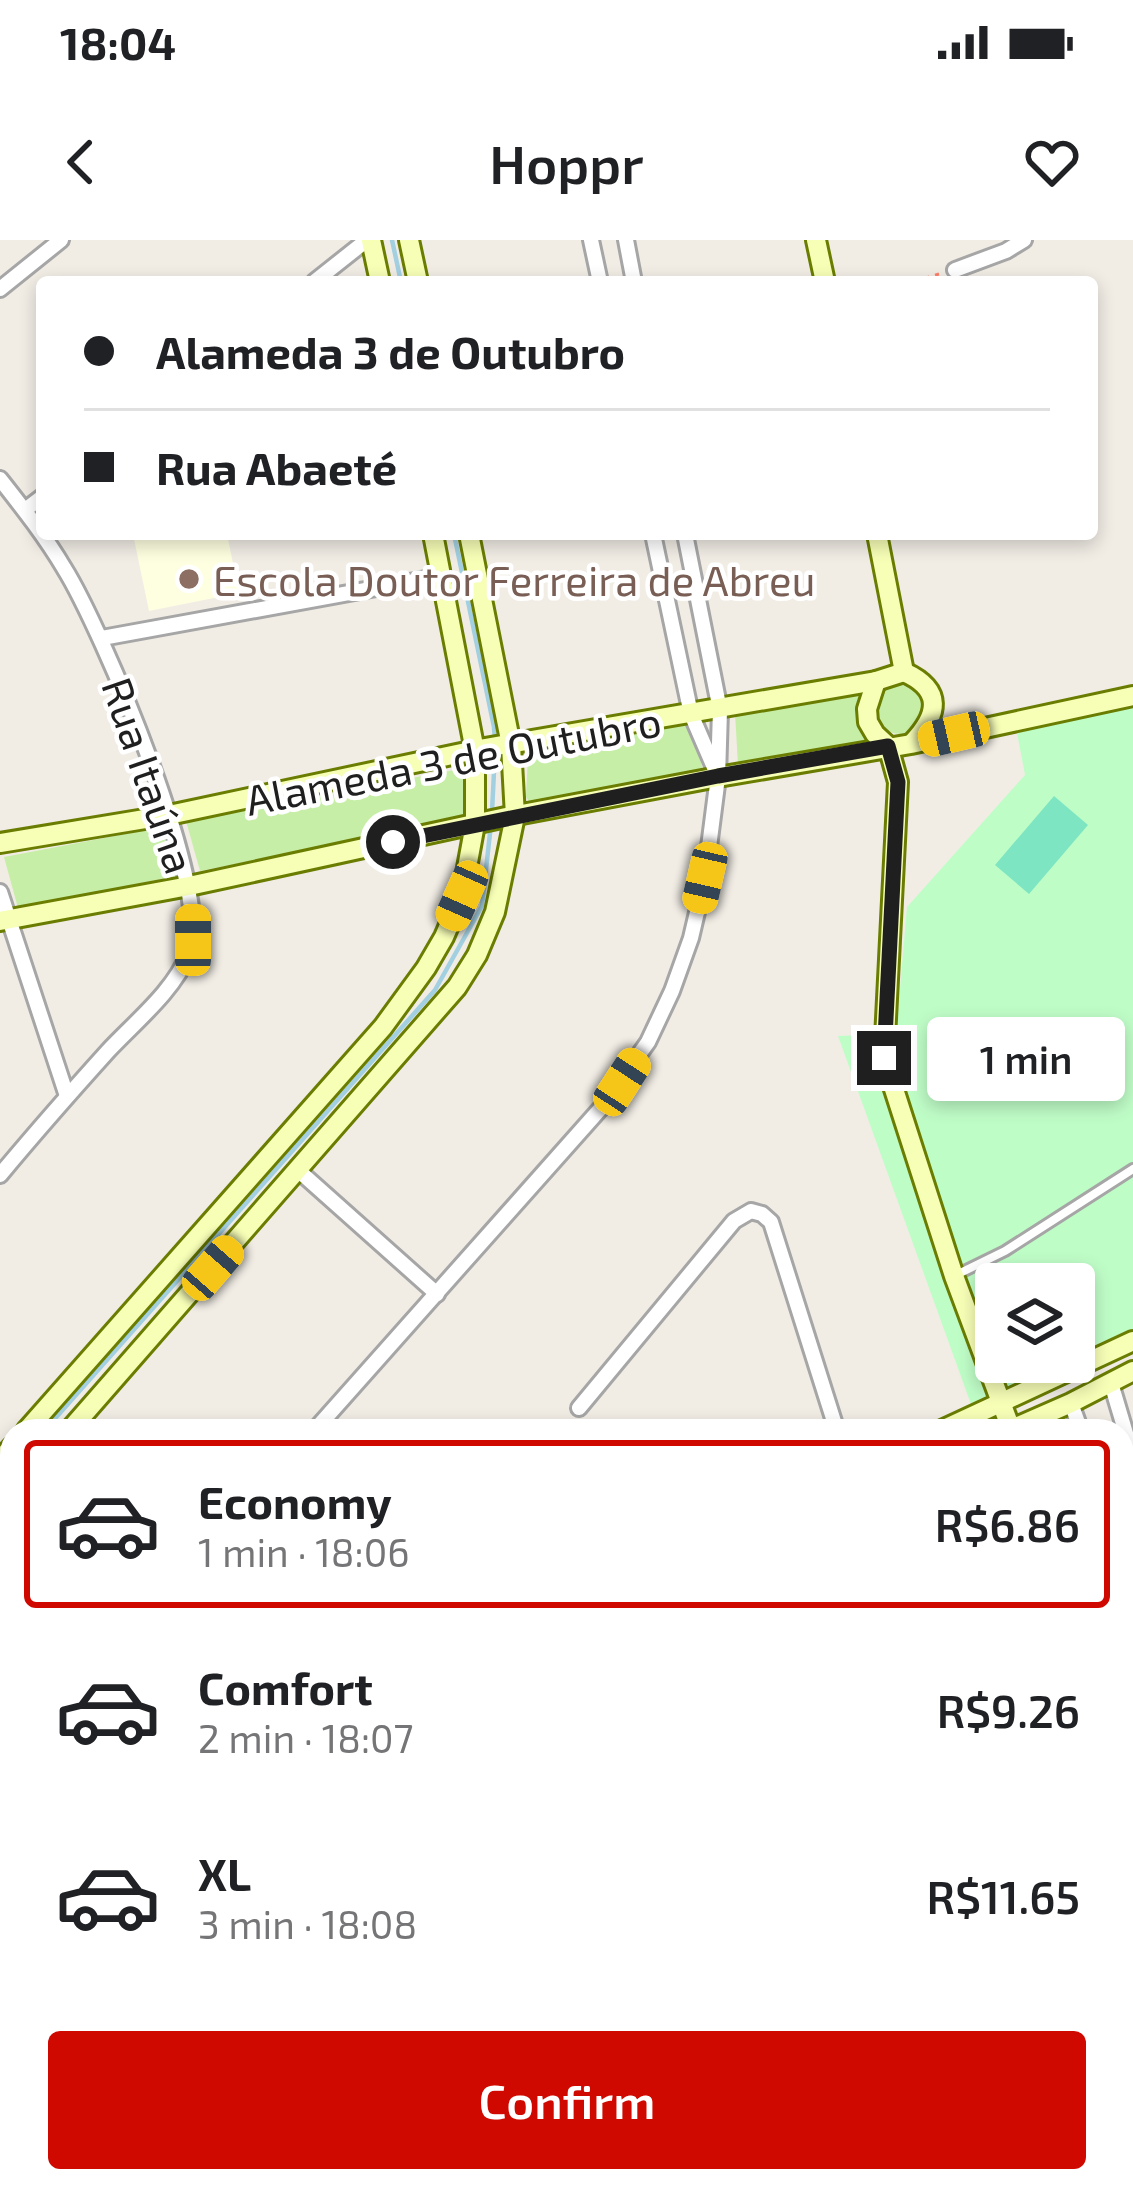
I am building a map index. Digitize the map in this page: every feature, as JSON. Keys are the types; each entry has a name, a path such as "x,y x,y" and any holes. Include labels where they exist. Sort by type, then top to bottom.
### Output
{"street":[{"path":"0,289 61,240"},
{"path":"322,276 369,240 378,276"},
{"path":"410,240 417,276"},
{"path":"591,240 599,276"},
{"path":"626,240 633,276"},
{"path":"816,240 824,276"},
{"path":"955,270 1024,240"},
{"name":"Rua Itaúna","path":"0,478 36,526"},
{"path":"25,510 36,502"},
{"name":"Rua Itaúna","path":"0,1175 167,988 189,956 193,940 193,912 169,814 102,638 45,540"},
{"path":"37,1419 382,1027 444,937 462,896 479,823 480,749 435,540"},
{"path":"81,1419 457,988 495,913 504,883 511,817 508,745 470,540"},
{"path":"654,540 691,714 718,776"},
{"path":"325,1419 601,1108 648,1042 672,991 705,878 718,776 720,710 686,540"},
{"path":"878,540 904,672 924,684 933,703 930,723 911,744"},
{"path":"102,638 442,576"},
{"name":"Alameda 3 de Outubro","path":"0,843 169,814 480,749 876,681 904,672"},
{"path":"876,681 868,722 888,746 898,782 884,1058 1006,1419"},
{"name":"Alameda 3 de Outubro","path":"5,921 718,776 911,744 1133,696"},
{"path":"933,712 954,734"},
{"path":"0,892 5,921 67,1096"},
{"path":"299,1171 437,1294"},
{"path":"579,1408 734,1221 752,1210 771,1222 833,1419"},
{"path":"967,1419 1133,1341"},
{"path":"1035,1419 1133,1371"},
{"path":"1111,1383 1122,1419"},
{"path":"1072,1403 1077,1419"}],"lane":[{"path":"954,1276 1005,1251 1133,1169"}],"path":[{"path":"934,276 955,270"}],"shaded area":[{"name":"Escola Doutor Ferreira de Abreu","path":"134,540 228,540 239,593 149,611"}],"green space":[{"path":"900,684 918,691 925,709 918,727 900,734 882,727 875,709 882,691"},
{"path":"862,689 860,707 874,742 738,765 735,713"},
{"path":"1133,706 1133,1332 1095,1351 1095,1263 975,1263 975,1383 1025,1383 972,1407 838,1036 889,1034 895,1047 907,907 1025,775 1017,733"},
{"path":"691,723 703,770 532,806 526,797 528,756"},
{"path":"470,767 470,818 200,871 186,821"},
{"path":"1054,796 1088,825 1029,894 995,865"},
{"path":"167,826 181,875 18,908 4,857"}],"waterway":[{"path":"392,240 400,276"},
{"path":"455,540 495,741"},
{"path":"492,812 495,752"},
{"path":"55,1419 435,990 482,906 491,824"}],"place":[{"name":"Escola Doutor Ferreira de Abreu","path":"189,579"}],"route":[{"path":"393,842 888,746 898,782 884,1058"}]}
